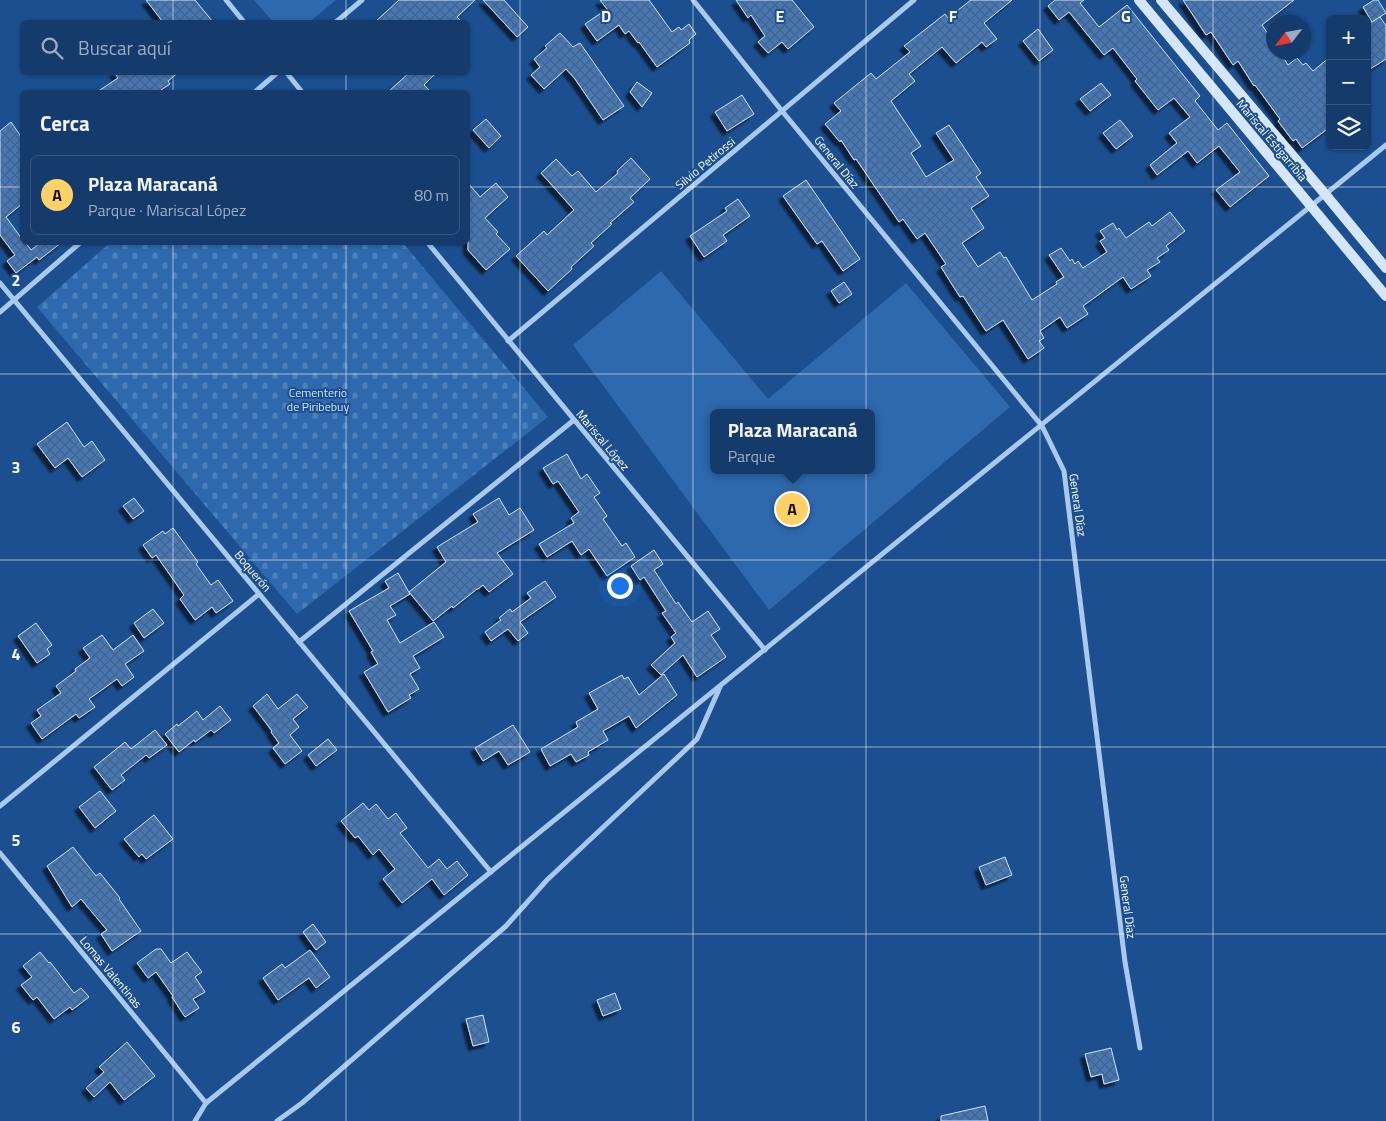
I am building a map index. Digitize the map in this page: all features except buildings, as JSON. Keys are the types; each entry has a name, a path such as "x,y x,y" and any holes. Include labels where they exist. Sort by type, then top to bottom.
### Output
{"street":[{"path":"226,0 242,20"},
{"path":"338,20 362,0"},
{"name":"General Díaz","path":"693,0 1042,426 1064,471 1125,962 1140,1048"},
{"name":"Silvio Petirossi","path":"508,341 914,0"},
{"name":"Mariscal Estigarribia","path":"1139,0 1386,296"},
{"path":"1161,0 1386,268"},
{"path":"256,90 274,75"},
{"path":"288,75 300,90"},
{"path":"195,1121 206,1103 1386,145"},
{"path":"0,312 78,245"},
{"name":"Mariscal López","path":"429,245 765,650"},
{"name":"Boquerón","path":"0,284 491,872"},
{"path":"299,642 574,420"},
{"path":"0,806 259,594"},
{"path":"277,1121 302,1103 506,926 547,880 697,739 721,686"},
{"name":"Lomas Valentinas","path":"0,853 206,1103"}],"green space":[{"path":"254,0 336,0 311,20 271,20"},
{"name":"Cementerio de Piribebuy","path":"108,245 405,245 548,417 297,614 37,307"},
{"path":"661,271 768,399 906,283 1010,407 769,610 573,345"}],"place":[{"name":"Plaza Maracaná","path":"792,509"}]}
